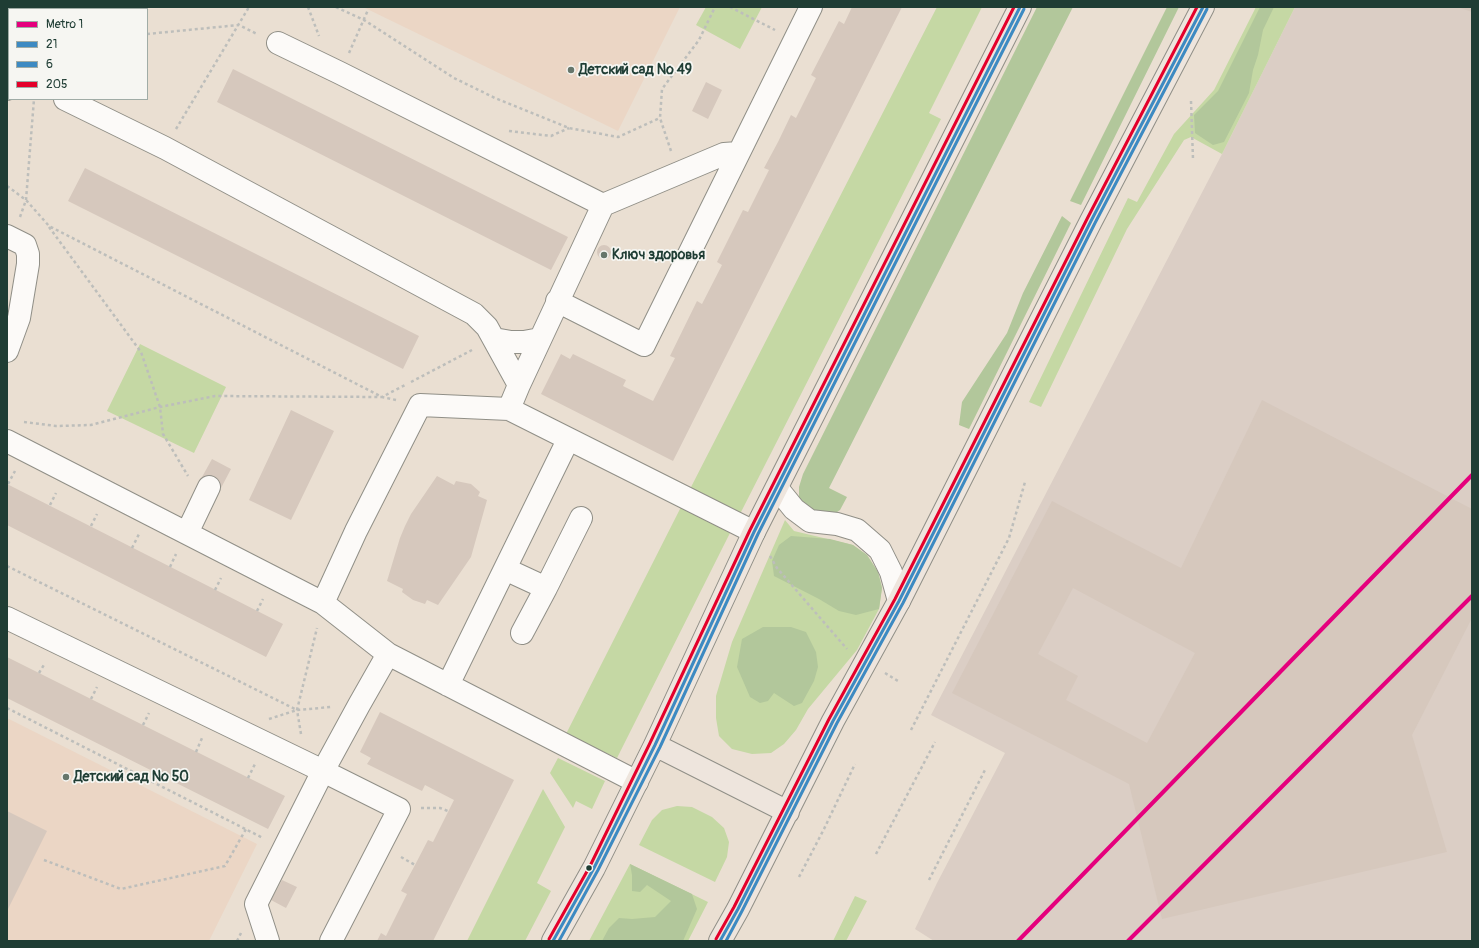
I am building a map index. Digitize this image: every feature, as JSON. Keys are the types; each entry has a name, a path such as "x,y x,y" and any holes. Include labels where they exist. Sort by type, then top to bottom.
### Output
{"main road":[{"path":"553,941 594,868 637,782 754,532 1020,7"},
{"path":"720,941 788,812 833,721 899,601 1091,221 1203,7"},
{"path":"655,745 788,812"}],"lane":[{"path":"557,301 644,345 738,152 811,7"},
{"path":"278,43 603,205"},
{"path":"67,100 165,148 474,314 487,327 519,384"},
{"path":"508,409 603,205 724,154 738,152"},
{"path":"7,351 19,318 28,264 28,254 25,246 10,237"},
{"path":"494,339 511,342 524,342 540,339"},
{"path":"323,603 356,530 420,405 508,409 754,532"},
{"path":"448,685 568,440"},
{"path":"7,441 323,603 388,654 637,782"},
{"path":"777,488 794,509 810,521 837,524 857,530 880,550 891,572 899,601"},
{"path":"187,532 206,494"},
{"path":"522,633 581,518"},
{"path":"505,569 546,588"},
{"path":"7,618 399,809 330,941"},
{"path":"268,941 256,904 283,848 314,767 359,705 388,654"}],"path":[{"path":"165,148 249,7"},
{"path":"336,7 364,20 454,78 495,98 569,128 618,137 660,118"},
{"path":"678,174 660,118 662,88 699,40 715,7"},
{"path":"730,7 794,41"},
{"path":"340,73 368,10"},
{"path":"148,34 239,25"},
{"path":"10,237 26,200 34,100"},
{"path":"1191,101 1193,159"},
{"path":"7,186 26,200 49,226 141,352 160,407 163,434 206,494"},
{"path":"49,226 382,397"},
{"path":"382,397 494,339"},
{"path":"21,422 56,426 91,425 160,407 215,396 382,397 420,405"},
{"path":"911,730 1009,538 1025,482"},
{"path":"754,532 782,574 849,651 865,663 898,681"},
{"path":"7,566 297,710 359,705"},
{"path":"314,767 297,710 323,603"},
{"path":"7,708 283,848"},
{"path":"876,854 935,742"},
{"path":"799,877 855,764"},
{"path":"930,880 986,768"},
{"path":"44,860 121,889 225,866 246,829"}],"shaded area":[{"name":"Детский сад № 49","path":"363,7 680,7 618,131"},
{"path":"1295,7 1472,7 1472,941 934,941 915,929 937,883 1005,753 931,715 1222,154"},
{"name":"Детский сад № 50","path":"7,718 257,844 209,941 7,941"}],"green space":[{"path":"706,7 762,7 740,49 696,25"},
{"path":"937,7 982,7 929,113 941,119 740,514 690,489"},
{"path":"1037,7 1073,7 829,488 847,497 840,510 831,516 819,516 799,500 799,487 803,474"},
{"path":"1167,7 1179,7 1081,205 1070,201"},
{"path":"1256,7 1295,7 1222,154 1191,137 1184,140 1127,229 1041,407 1029,402 1128,198 1137,202 1174,134 1214,90"},
{"path":"1260,7 1274,7 1263,30 1249,93 1224,142 1213,145 1195,133 1194,115 1218,91"},
{"path":"1062,216 1071,223 969,429 959,425 962,402 1007,333 1023,293"},
{"path":"140,344 226,387 194,453 107,411"},
{"path":"681,507 731,531 617,758 566,734"},
{"path":"785,520 794,531 853,545 867,555 878,572 882,588 879,609 857,650 808,709 796,730 784,744 771,753 752,754 732,749 719,736 716,718 716,696 732,642"},
{"path":"791,536 830,539 853,545 867,555 878,572 882,588 879,609 856,615 839,611 774,576 772,561 779,545"},
{"path":"763,627 791,627 806,632 816,652 818,667 814,681 802,703 794,706 774,693 768,701 760,703 750,697 737,667 742,639"},
{"path":"558,758 605,781 592,809 576,801 573,808 550,773"},
{"path":"543,789 565,827 537,883 551,891 525,941 467,941"},
{"path":"677,806 692,807 712,817 724,828 729,842 727,857 715,882 639,845 652,820 662,810"},
{"path":"630,864 708,902 688,941 589,941"},
{"path":"630,864 692,894 697,909 683,941 602,941 609,928 619,918 632,919 655,917 671,901 647,885 640,892 632,891"},
{"path":"855,896 867,901 846,941 833,941"}],"building":[{"path":"852,7 902,7 673,461 541,394 561,354 570,359 573,354 626,380 623,386 653,401 675,358 670,356 697,301 702,304 722,265 717,262 743,210 748,212 769,170 764,168 791,115 796,118 816,78 811,75 839,21 844,24"},
{"path":"1457,7 1472,7 1472,12"},
{"path":"233,69 568,237 551,270 217,102"},
{"path":"706,82 722,90 708,119 692,111"},
{"path":"85,168 419,336 403,369 68,201"},
{"name":"Ключ здоровья","path":"601,245 607,245 611,249 611,255 607,259 601,259 597,255 597,249"},
{"path":"1262,400 1472,509 1472,618 1412,735 1447,852 1162,919 1129,784 952,693 1052,501 1181,568","holes":["1073,588 1195,653 1147,743 1066,700 1078,676 1038,654"]},
{"path":"291,410 334,431 291,520 249,500"},
{"path":"212,459 231,469 221,488 202,477"},
{"path":"437,476 454,485 456,481 471,484 480,492 478,496 487,500 471,557 438,605 427,600 425,604 413,600 402,592 403,589 387,581 405,526 411,514"},
{"path":"7,484 283,624 266,657 7,525"},
{"path":"7,657 285,796 268,829 7,698"},
{"path":"380,712 514,780 433,941 377,941 381,933 386,936 407,894 401,891 428,840 433,842 454,800 425,785 422,791 367,764 371,758 360,752"},
{"path":"7,811 47,831 7,911"},
{"path":"282,880 297,887 286,908 271,900"}],"metro line":[{"name":"1","path":"1018,941 1472,475"},
{"name":"1","path":"1128,941 1472,596"}],"transit line":[{"name":"205","path":"549,939 590,866 650,743 750,530 1014,7"},
{"name":"21","path":"553,941 594,868 655,745 754,532 1020,7"},
{"name":"205","path":"716,939 734,907 829,719 895,599 1087,219 1197,7"},
{"name":"21","path":"720,941 738,909 833,721 899,601 1091,221 1203,7"},
{"name":"6","path":"559,941 598,870 660,747 758,534 1024,9"},
{"name":"6","path":"726,941 837,723 903,603 1095,223 1207,9"}],"place":[{"name":"Детский сад № 49","path":"571,70"},
{"name":"Ключ здоровья","path":"604,255"},
{"name":"Детский сад № 50","path":"66,777"}]}
